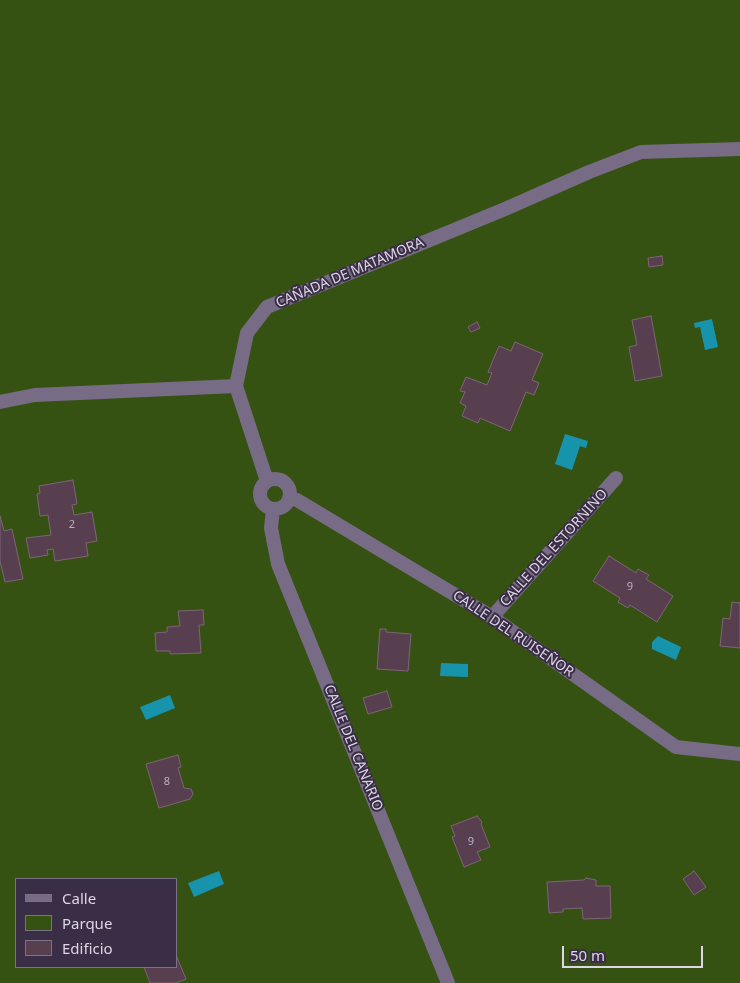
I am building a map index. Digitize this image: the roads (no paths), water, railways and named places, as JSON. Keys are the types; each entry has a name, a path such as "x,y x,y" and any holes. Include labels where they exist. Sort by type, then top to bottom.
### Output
{"street":[{"name":"CAÑADA DE MATAMORA","path":"236,386 247,333 267,307 641,152 740,149"},
{"path":"0,402 35,395 236,386 267,481"},
{"name":"CALLE DEL ESTORNINO","path":"492,617 616,478"},
{"path":"281,480 286,485 289,498 286,504 273,509 263,503 260,491 267,481 281,480"},
{"name":"CALLE DEL RUISEÑOR","path":"289,498 492,617 676,747 740,754"},
{"name":"CALLE DEL CANARIO","path":"273,509 271,528 278,564 448,983"}],"water":[{"path":"712,319 718,347 705,350 700,327 695,328 694,323"},
{"path":"565,434 588,441 586,448 580,446 572,470 555,464"},
{"path":"658,636 681,647 676,660 652,649 652,642"},
{"path":"441,663 468,664 468,677 440,676"},
{"path":"170,695 175,708 146,720 140,707"},
{"path":"219,871 224,884 194,897 188,883"}]}
